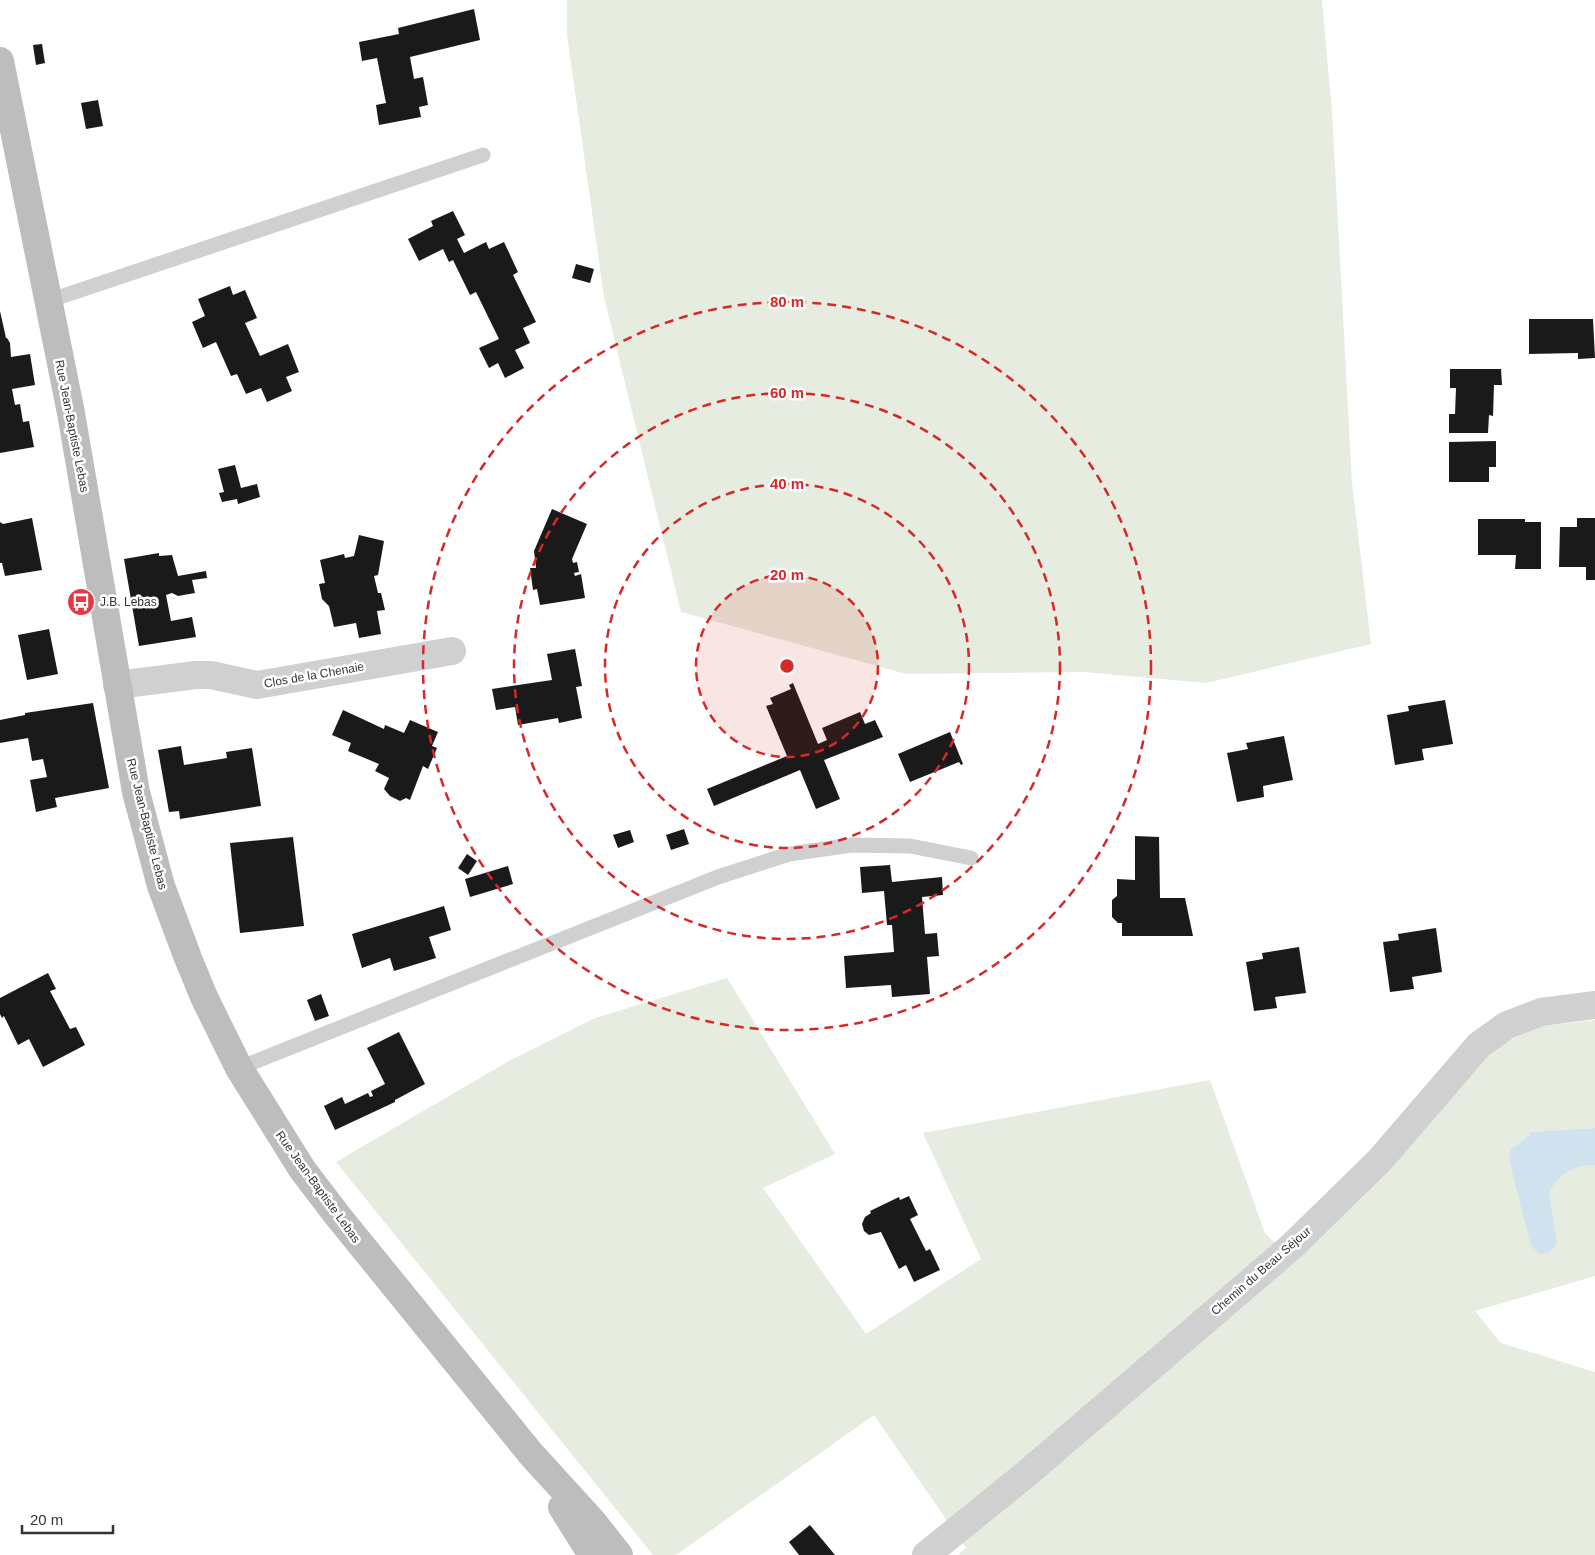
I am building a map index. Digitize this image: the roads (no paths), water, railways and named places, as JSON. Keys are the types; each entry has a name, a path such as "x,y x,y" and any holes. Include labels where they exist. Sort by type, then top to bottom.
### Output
{"main road":[{"name":"Rue Jean-Baptiste Lebas","path":"0,61 83,483 136,792 161,886 204,997 239,1068 286,1146 325,1200 531,1454 593,1522 619,1555"},
{"name":"Rue Jean-Baptiste Lebas","path":"531,1454 592,1555"}],"street":[{"name":"Clos de la Chenaie","path":"117,685 196,675 211,675 257,685 452,651"},
{"name":"Chemin du Beau Séjour","path":"926,1555 1025,1474 1291,1247 1380,1160 1479,1045 1507,1025 1541,1012 1595,1005"}],"lane":[{"path":"48,301 483,155"},
{"path":"239,1068 718,877 789,854 852,845 910,846 971,858"}],"water":[{"path":"1595,1128 1595,1165 1580,1166 1568,1172 1557,1181 1549,1193 1557,1244 1549,1253 1540,1254 1531,1246 1509,1159 1511,1149 1528,1136 1530,1132"}],"place":[{"name":"J.B. Lebas","path":"81,602"}]}
